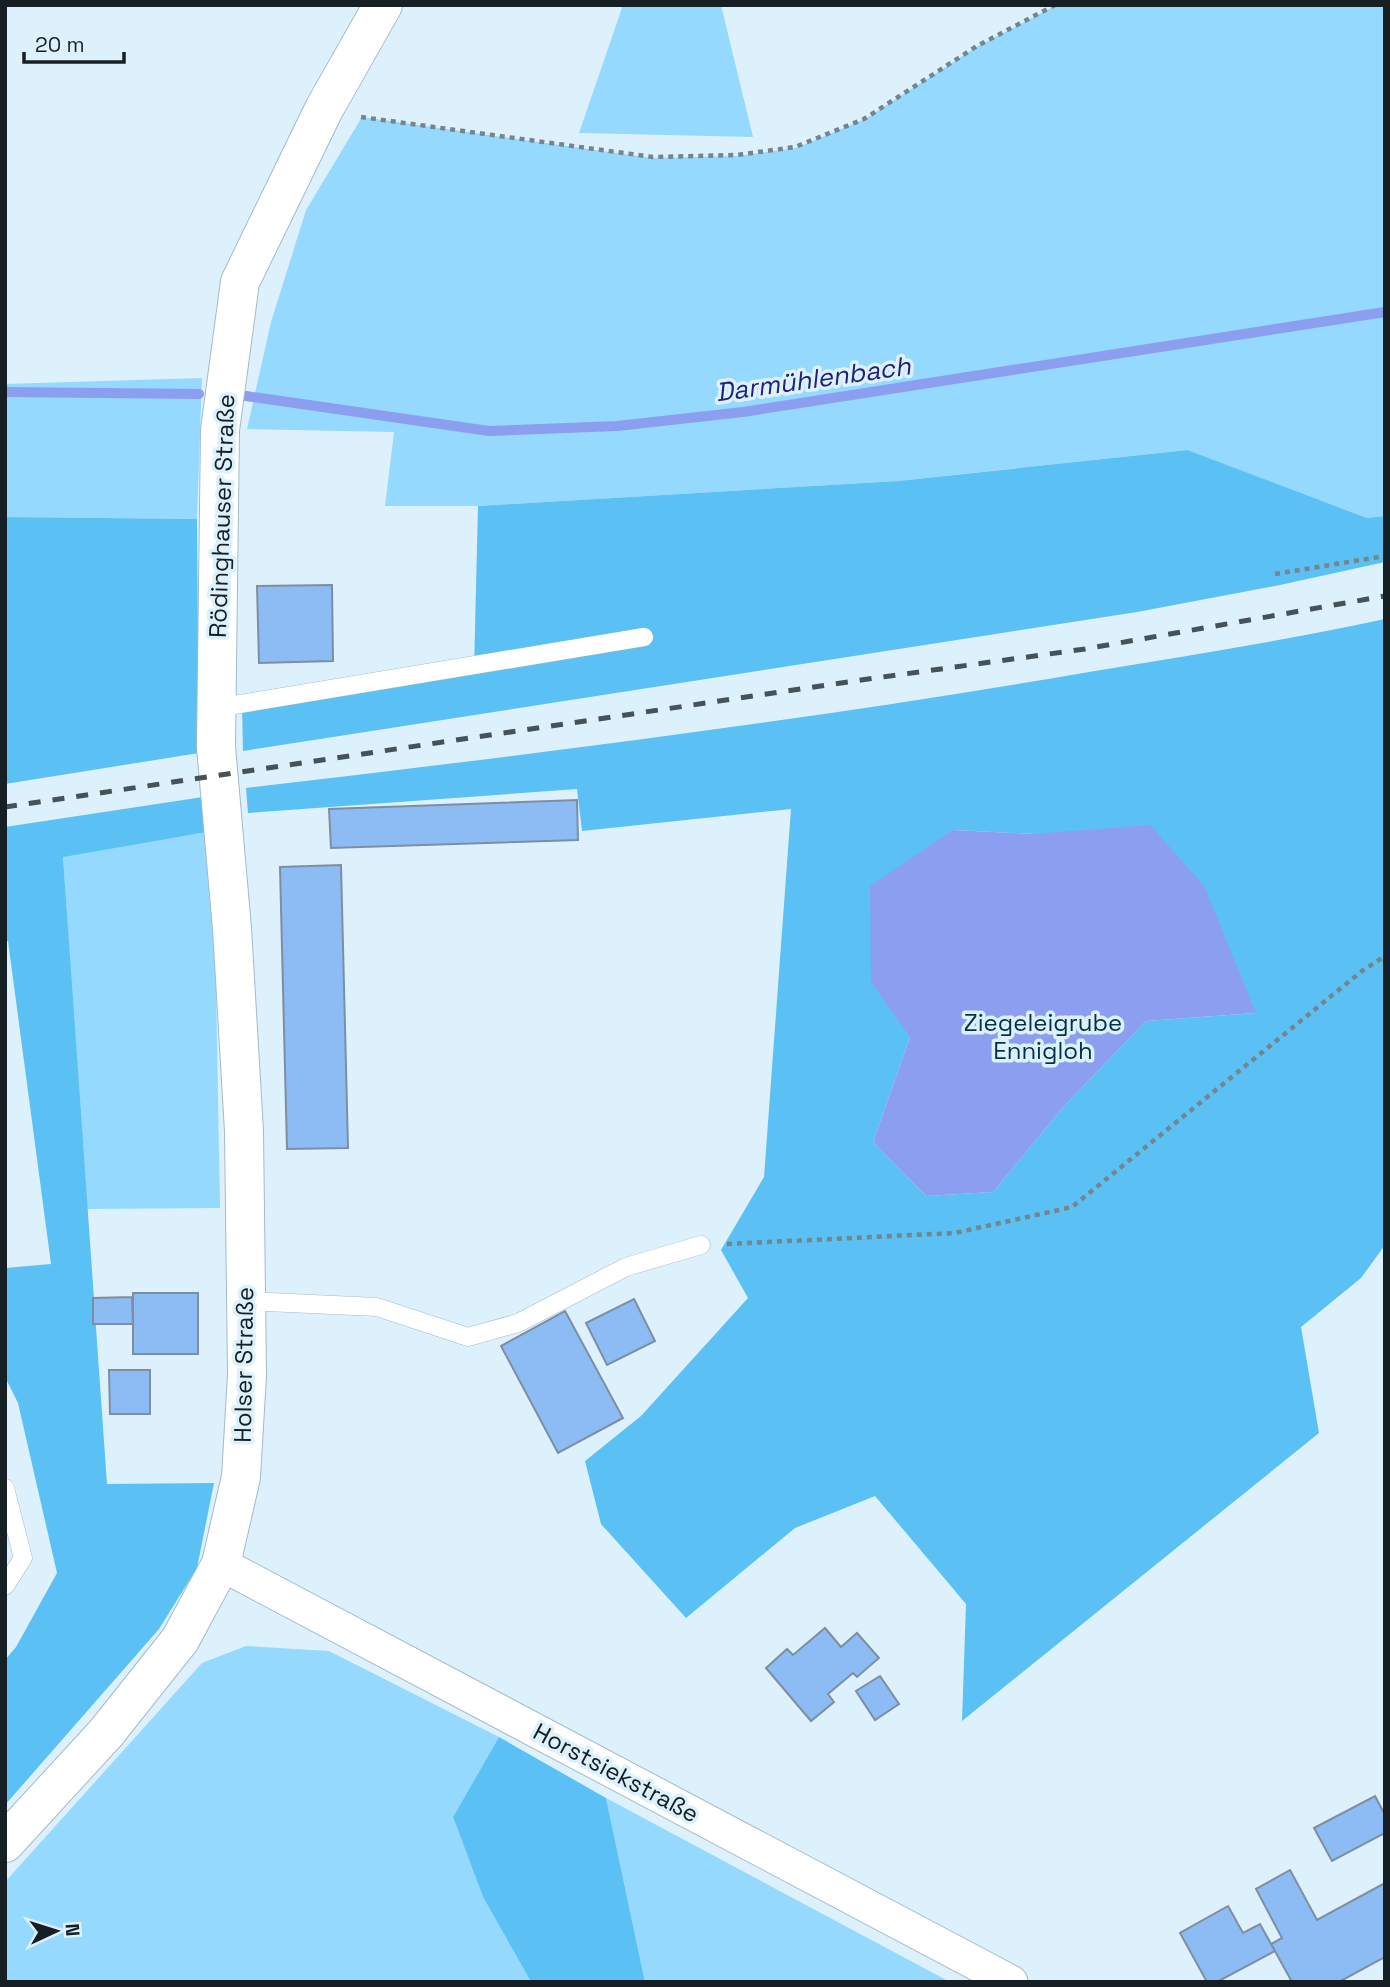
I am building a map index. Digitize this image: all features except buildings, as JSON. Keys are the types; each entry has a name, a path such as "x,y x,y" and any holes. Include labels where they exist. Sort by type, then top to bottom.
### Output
{"main road":[{"name":"Rödinghauser Straße","path":"221,810 216,708 220,430 240,282 324,109 383,5"},
{"name":"Holser Straße","path":"5,1843 106,1733 180,1640 221,1564 241,1477 247,1375 242,1104 232,928 221,810"}],"street":[{"name":"Horstsiekstraße","path":"221,1564 1011,1982"}],"lane":[{"path":"216,708 644,637"},
{"path":"246,1301 377,1307 468,1337 518,1323 626,1267 701,1245"},
{"path":"5,1488 23,1558 5,1586"}],"path":[{"path":"324,109 375,120 653,157 737,155 795,147 864,119 977,46 1055,5"},
{"path":"1275,574 1385,556"},
{"path":"701,1245 955,1233 1072,1207 1362,971 1385,956"}],"shaded area":[{"path":"623,5 721,5 753,137 579,133"},
{"path":"1057,5 1385,5 1385,516 1367,518 1186,450 898,481 478,506 385,506 394,432 247,429 271,322 306,210 362,117 652,158 738,156 796,148 865,119 978,46"},
{"path":"202,378 197,519 5,517 5,384"},
{"path":"1187,450 1367,518 1385,516 1385,562 1137,612 243,751 242,707 474,670 478,506 898,481"},
{"path":"5,517 197,519 199,753 5,784"},
{"name":"Ziegeleigrube Ennigloh","path":"1385,619 1385,1245 1361,1278 1301,1327 1319,1433 962,1721 966,1604 875,1496 795,1528 686,1618 601,1524 585,1461 641,1416 748,1298 721,1250 764,1177 791,809 582,831 577,789 248,813 246,788 879,706 1200,654","holes":["953,830 1035,834 1256,1013 1146,1021 1065,1105 993,1192 926,1196 873,1142 910,1037"]},
{"path":"203,797 207,832 63,857 107,1484 214,1483 197,1568 159,1629 5,1805 5,1660 16,1647 57,1573 18,1403 5,1377 5,1268 51,1264 8,941 5,941 5,827"},
{"path":"1150,825 1204,886 1256,1013 1146,1021 1065,1105 993,1192 926,1196 873,1142 910,1037 871,982 870,886 953,830 1035,834"},
{"path":"207,832 215,929 220,1208 86,1209 63,856"},
{"path":"246,1646 329,1651 499,1737 453,1817 483,1897 531,1982 5,1982 5,1882 202,1663"},
{"path":"499,1737 606,1798 645,1982 531,1982 483,1897 453,1817"},
{"path":"606,1798 950,1982 645,1982"}],"waterway":[{"name":"Darmühlenbach","path":"246,396 489,431 617,426 743,412 1385,312"},
{"name":"Darmühlenbach","path":"5,392 199,394"}],"railway":[{"path":"5,807 1085,649 1385,596"}]}
